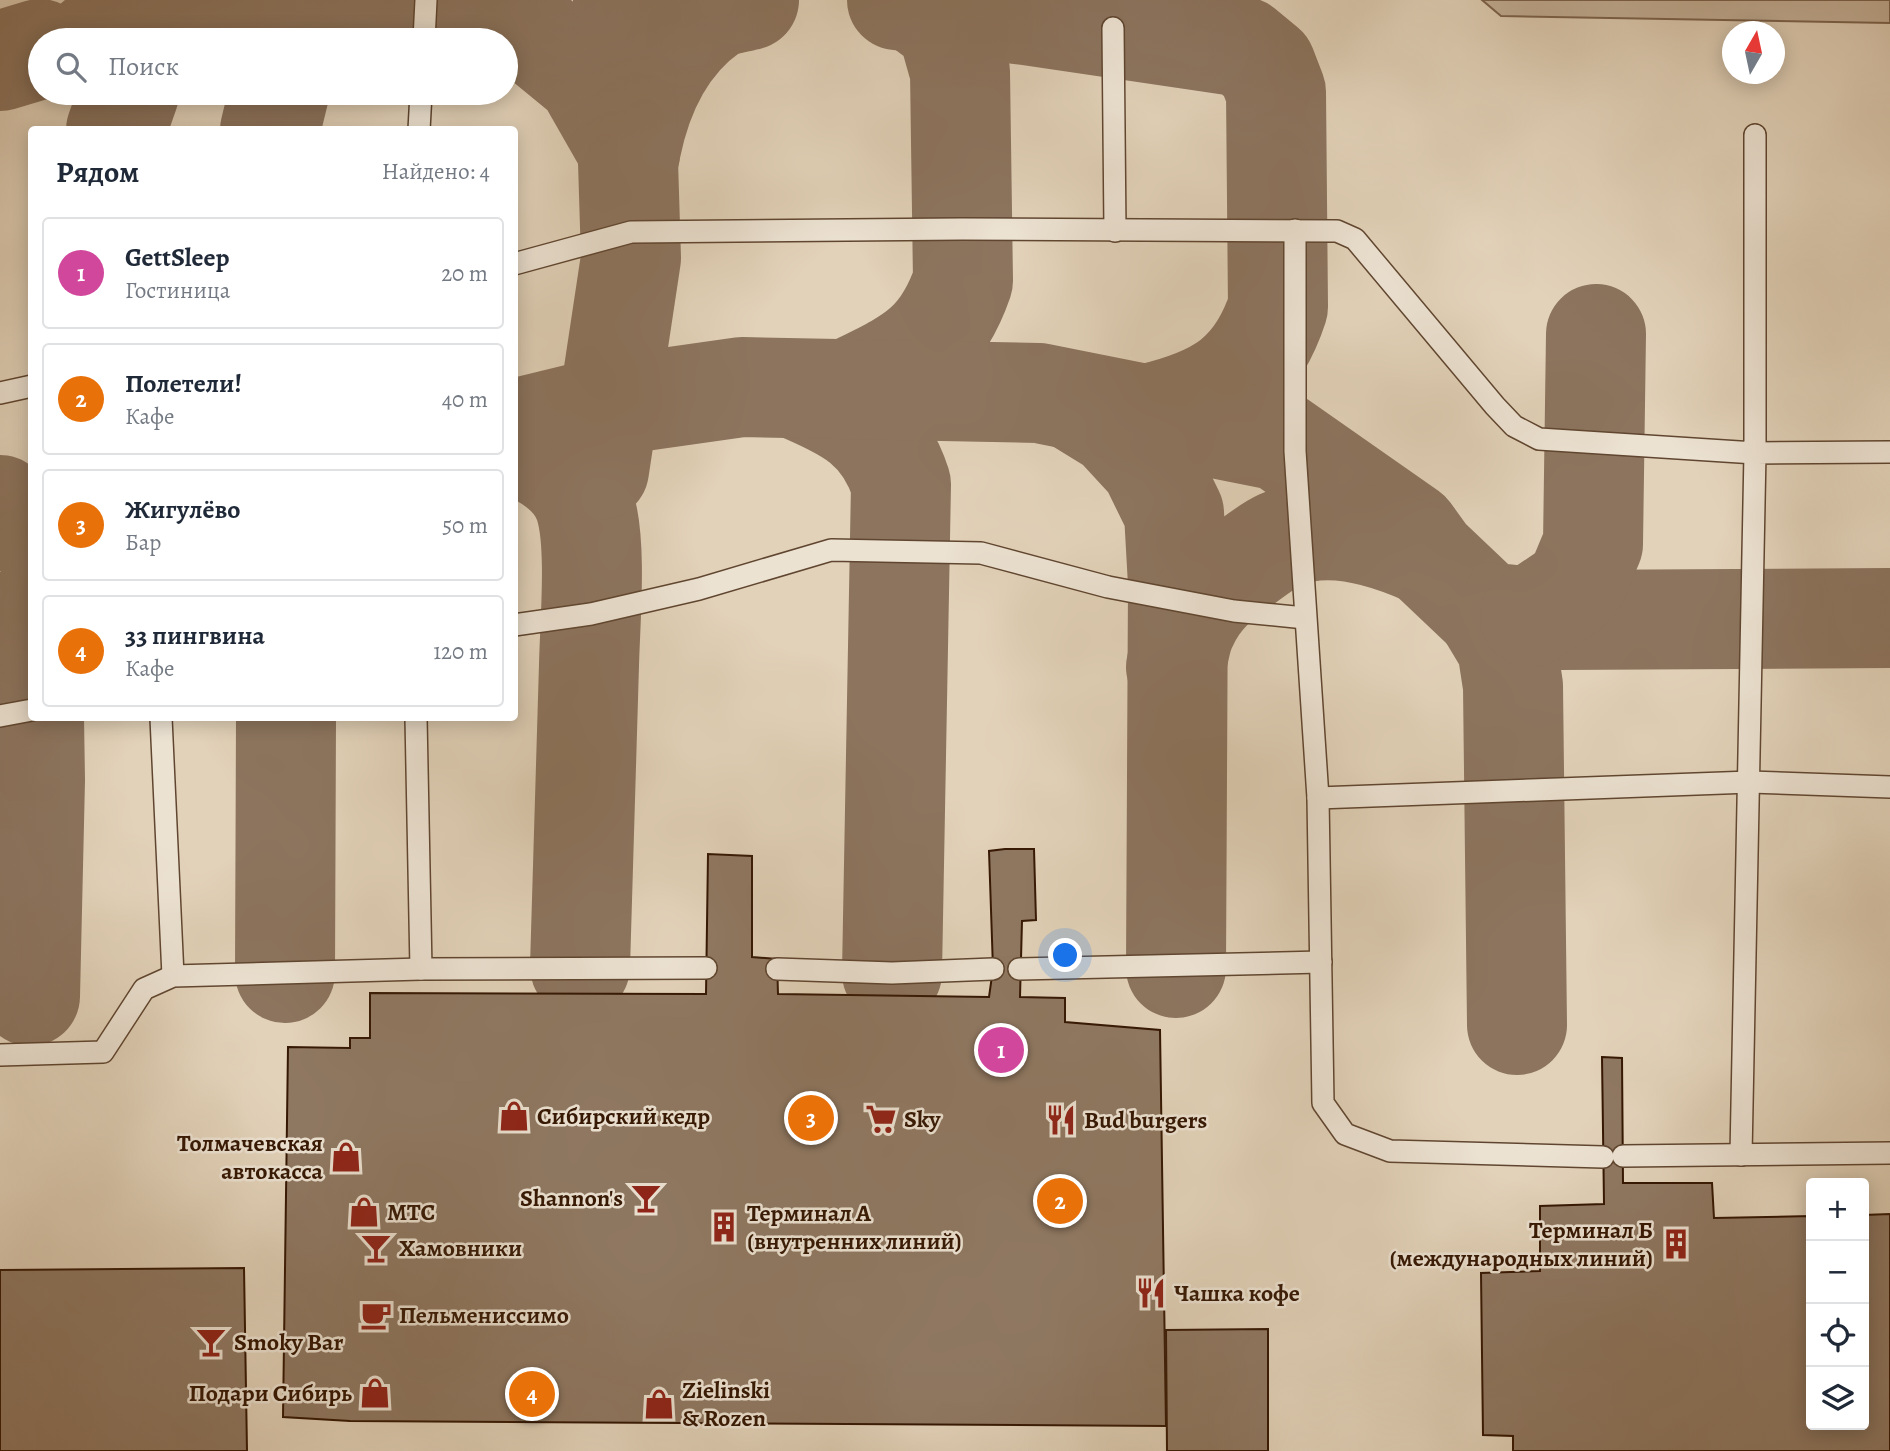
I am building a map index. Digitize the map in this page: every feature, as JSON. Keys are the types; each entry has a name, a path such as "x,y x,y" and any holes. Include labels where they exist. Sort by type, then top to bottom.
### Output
{"lane":[{"path":"425,28 426,0"},
{"path":"1113,28 1115,231"},
{"path":"419,126 420,105"},
{"path":"1741,1155 1755,453 1755,135"},
{"path":"518,263 631,232 962,229 1337,231 1355,239 1495,406 1525,433 1539,439 1755,453 1890,452"},
{"path":"1295,230 1294,440 1318,798 1323,1103 1345,1134 1390,1151 1613,1157 1890,1153"},
{"path":"0,393 28,387"},
{"path":"518,624 590,614 699,589 831,550 981,553 1108,587 1234,611 1305,618"},
{"path":"0,716 28,711"},
{"path":"161,721 173,976"},
{"path":"416,721 421,969"},
{"path":"1318,798 1750,782 1890,787"},
{"path":"1019,969 1321,962"},
{"path":"0,1055 103,1052 144,989 173,976 421,969 706,968"},
{"path":"777,969 892,973 993,969"}],"shaded area":[{"path":"1482,0 1890,0 1890,23 1501,16"}],"building":[{"name":"Терминал А (внутренних линий)","path":"1034,849 1036,920 1022,921 1020,997 1065,998 1065,1022 1160,1030 1166,1426 350,1421 283,1417 288,1047 350,1048 350,1038 370,1038 370,993 706,994 708,854 752,856 752,957 777,959 778,994 989,997 993,969 989,851"},
{"name":"Терминал Б (международных линий)","path":"1602,1057 1622,1058 1623,1183 1712,1183 1714,1218 1806,1216 1806,1430 1869,1430 1869,1215 1890,1214 1890,1451 1513,1451 1513,1436 1483,1435 1481,1273 1540,1271 1540,1206 1604,1204"},
{"path":"244,1268 247,1451 0,1451 0,1270"},
{"path":"1268,1329 1268,1451 1167,1451 1166,1330"}],"taxiway":[{"path":"599,470 631,258 623,0"},
{"path":"631,148 649,89 681,38 712,11 749,0"},
{"path":"897,0 1026,15 1243,47 1266,66 1276,92 1278,307 1258,350 1231,380 1196,399 1151,413"},
{"path":"848,389 905,359 932,337 954,304 963,281 960,72 947,26 915,2"},
{"path":"215,28 360,20 426,6 481,16 514,28"},
{"path":"518,29 536,36 586,77 630,154"},
{"path":"0,61 28,53"},
{"path":"117,126 125,105"},
{"path":"271,126 276,105"},
{"path":"1530,617 1567,592 1578,580 1593,544 1596,334"},
{"path":"518,428 608,406 742,387 1039,393 1280,441 1410,532 1428,557 1486,612 1559,620 1890,618"},
{"path":"796,389 832,405 874,435 893,465 901,484 892,973"},
{"path":"1076,402 1115,426 1150,464 1174,513 1178,584 1176,968"},
{"path":"518,448 547,461 566,476 581,495 589,522 592,584 580,967"},
{"path":"0,505 11,520 28,530"},
{"path":"1176,667 1185,631 1204,598 1227,576 1280,540 1316,531 1354,532 1425,555"},
{"path":"1486,612 1507,647 1513,686 1517,1025"},
{"path":"0,622 21,653 28,672"},
{"path":"30,996 34,721"},
{"path":"285,973 286,721"}],"place":[{"name":"GettSleep","path":"1001,1050"},
{"name":"Сибирский кедр","path":"514,1116"},
{"name":"Жигулёво","path":"811,1118"},
{"name":"Sky","path":"881,1119"},
{"name":"Bud burgers","path":"1061,1120"},
{"name":"Толмачевская автокасса","path":"346,1157"},
{"name":"Shannon's","path":"646,1198"},
{"name":"Полетели!","path":"1060,1201"},
{"name":"МТС","path":"364,1212"},
{"name":"Терминал А (внутренних линий)","path":"724,1227"},
{"name":"Терминал Б (международных линий)","path":"1676,1244"},
{"name":"Хамовники","path":"376,1248"},
{"name":"Чашка кофе","path":"1151,1293"},
{"name":"Пельмениссимо","path":"376,1315"},
{"name":"Smoky Bar","path":"211,1342"},
{"name":"Подари Сибирь","path":"375,1393"},
{"name":"33 пингвина","path":"532,1394"},
{"name":"Zielinski & Rozen","path":"659,1404"}]}
